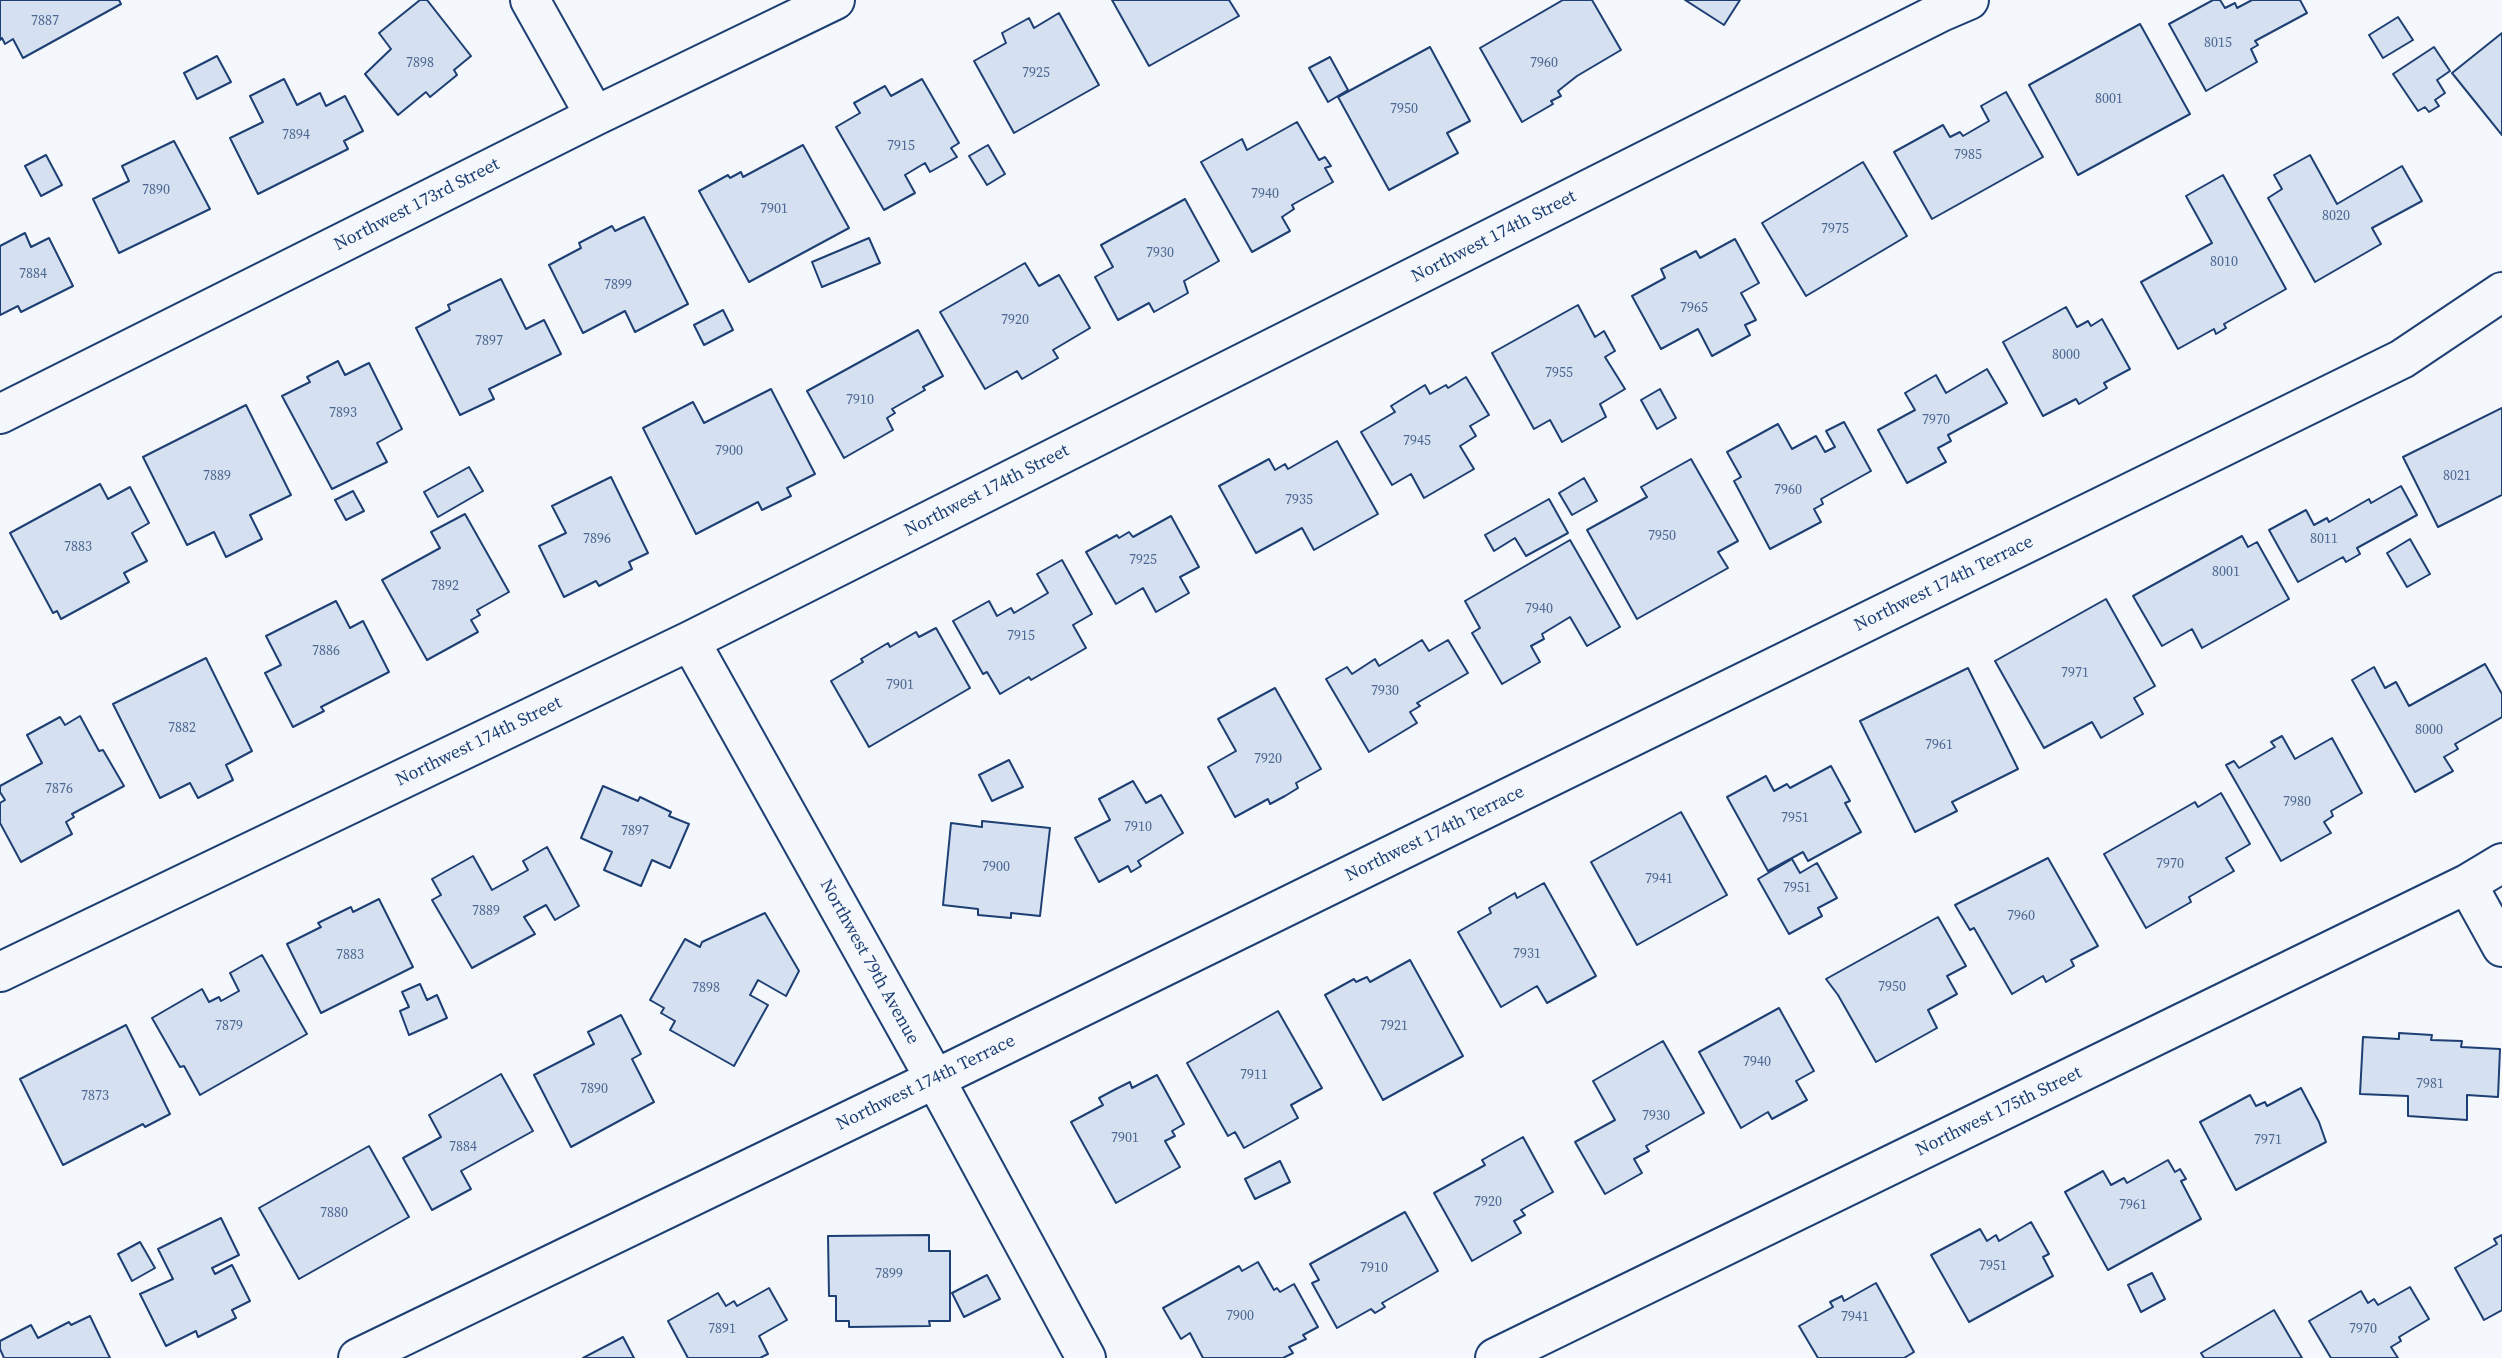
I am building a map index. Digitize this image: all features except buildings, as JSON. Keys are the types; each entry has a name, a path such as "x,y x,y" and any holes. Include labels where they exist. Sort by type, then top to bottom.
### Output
{"street":[{"path":"530,0 595,116"},
{"name":"Northwest 173rd Street","path":"0,414 595,116 835,0"},
{"name":"Northwest 174th Street","path":"0,972 690,641 1947,4"},
{"name":"Northwest 174th Terrace","path":"358,1358 935,1079 2402,359 2502,292"},
{"name":"Northwest 79th Avenue","path":"690,641 935,1079 1086,1358"},
{"name":"Northwest 175th Street","path":"1495,1358 2467,884 2502,863"},
{"path":"2467,884 2502,947"}]}
